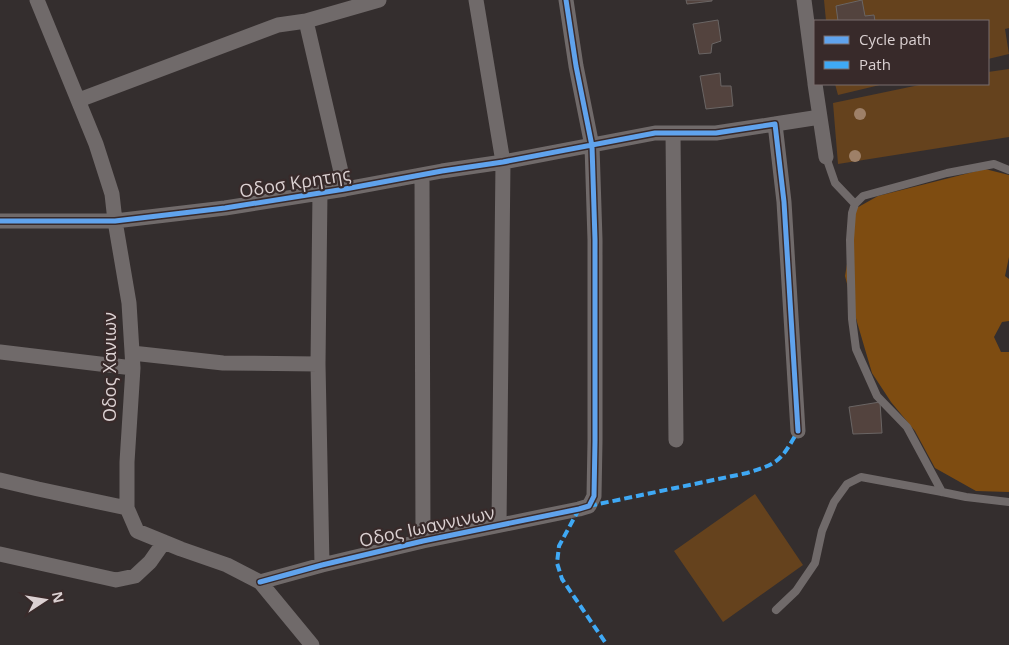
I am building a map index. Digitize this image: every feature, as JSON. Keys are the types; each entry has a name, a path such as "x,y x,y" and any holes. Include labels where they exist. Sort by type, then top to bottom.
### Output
{"street":[{"name":"Οδος Χανιων","path":"38,0 96,144 112,194 129,303 132,361 127,462 127,508 137,531 227,565 260,582 312,645"},
{"path":"78,100 278,26 306,21 379,0"},
{"path":"476,0 503,162 499,526"},
{"path":"566,0 576,66 592,146"},
{"path":"804,0 814,75"},
{"path":"306,21 345,189"},
{"path":"815,85 826,157"},
{"name":"Οδοσ Κρητης","path":"0,221 115,221 225,208 503,162 655,133 716,133 820,117"},
{"path":"775,124 784,202 798,430"},
{"path":"674,133 676,440"},
{"name":"Οδος Ιωαννινων","path":"260,582 423,541 589,506 594,496 595,441 595,240 592,146"},
{"path":"422,175 423,541"},
{"path":"320,192 318,364 322,565"},
{"path":"0,352 132,361 223,364 318,364"},
{"path":"0,480 127,508"},
{"path":"0,554 116,580 135,576 150,562 164,542"}],"lane":[{"path":"826,157 835,183 855,204"},
{"path":"942,492 907,427 877,396 856,349 852,319 850,240 852,213 855,204 863,196 947,173 994,164 1009,170"},
{"path":"776,610 796,591 815,563 822,531 834,502 847,484 861,477 966,497 1009,502"}],"shaded area":[{"path":"824,0 1009,0 1009,28 1005,29 1009,54 989,59 989,20 826,20"},
{"path":"1009,69 1009,137 838,164 833,103 919,85 989,85 989,72"},
{"path":"835,85 880,85 838,95"},
{"path":"985,169 1009,175 1009,257 1005,276 1009,279 1009,321 1002,322 994,337 1001,352 1009,352 1009,492 976,491 935,468 915,431 891,402 872,373 845,276 853,228 853,210 878,196"},
{"path":"755,494 803,565 723,622 674,551"}],"building":[{"path":"686,0 712,0 712,1 687,4"},
{"path":"862,0 865,16 874,15 875,20 838,20 836,6"},
{"path":"718,20 721,41 712,44 711,53 699,54 693,24"},
{"path":"720,73 721,86 731,86 733,106 706,109 700,76"},
{"path":"880,402 882,433 853,434 849,407"}],"marked path":[{"path":"589,506 758,470 778,459 788,448 798,431"},
{"path":"579,509 559,546 557,563 562,579 607,645"}],"cycle path":[{"path":"260,582 423,541 589,506 594,496 595,441 595,240 592,146 576,66 566,0"},
{"path":"0,221 115,221 225,208 503,162 655,133 716,133 775,124 784,202 798,431"}]}
